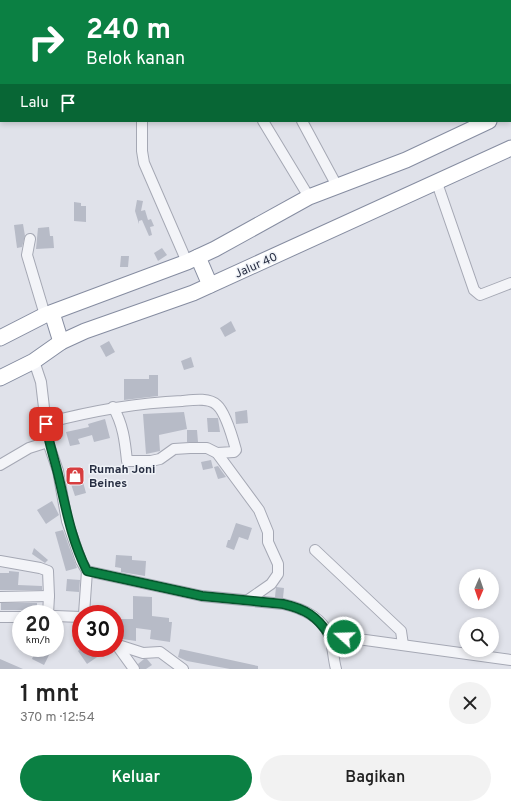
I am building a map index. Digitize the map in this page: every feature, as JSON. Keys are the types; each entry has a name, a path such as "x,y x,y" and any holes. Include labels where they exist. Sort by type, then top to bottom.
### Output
{"highway":[{"path":"2,333 192,259 309,197 406,160 487,122"},
{"name":"Jalur 40","path":"0,378 34,361 61,342 108,322 193,293 511,148"},
{"path":"192,259 210,285"},
{"path":"49,314 61,342"}],"street":[{"path":"142,122 142,151 144,163 192,259"},
{"path":"264,122 309,197"},
{"path":"303,122 337,186"},
{"path":"437,183 474,290 480,295 511,283"},
{"path":"30,239 27,255 49,314"},
{"path":"34,361 41,382 48,442 58,471 68,521 81,561 87,571 85,605"},
{"path":"46,424 113,407 201,400 217,404 222,410 236,450 234,452 217,453"},
{"path":"113,407 120,420 125,438 127,460 151,461 160,459 174,450 207,448 217,453 259,510 268,532 268,542 278,564 278,574 271,584 248,600"},
{"path":"0,465 29,448 48,442"},
{"path":"315,550 401,631 403,645"},
{"path":"0,561 45,569 49,576 48,605"},
{"path":"87,571 202,596 248,600 296,607 319,620 329,635 336,669"},
{"path":"0,597 49,596"},
{"path":"0,617 12,617"},
{"path":"329,635 511,660"},
{"path":"124,647 143,653 160,652 185,669"},
{"path":"124,656 134,669"}],"building":[{"path":"137,200 143,201 141,211 145,210 148,220 151,219 154,226 150,227 152,235 149,236 142,220 139,221 139,224 135,211"},
{"path":"74,202 81,203 81,206 86,206 86,222 74,221"},
{"path":"23,224 25,236 22,247 17,248 14,225"},
{"path":"49,227 50,236 53,236 54,248 36,249 38,228"},
{"path":"162,248 167,255 158,261 154,253"},
{"path":"121,256 129,256 128,267 120,267"},
{"path":"231,321 236,331 225,337 220,328"},
{"path":"109,341 115,352 106,357 100,346"},
{"path":"191,357 194,367 184,370 181,361"},
{"path":"149,375 158,375 158,396 124,400 124,379 149,379"},
{"path":"247,410 248,423 236,424 235,412"},
{"path":"184,412 187,429 159,435 160,451 146,454 143,414"},
{"path":"207,418 218,418 220,432 208,432"},
{"path":"105,419 110,438 94,442 92,435 78,439 80,444 70,446 66,432 89,427 88,424"},
{"path":"187,430 197,430 198,442 187,442"},
{"path":"211,460 213,468 203,470 201,462"},
{"path":"218,466 226,477 218,479 214,467"},
{"path":"78,481 79,484 83,482 86,493 75,496 71,484"},
{"path":"52,501 59,515 46,524 37,510"},
{"path":"236,523 252,528 248,540 239,537 234,550 226,547"},
{"path":"63,530 77,568 66,571 55,532"},
{"path":"34,548 48,560 45,563 32,554"},
{"path":"116,555 132,556 132,560 146,561 145,576 121,572 121,568 115,567"},
{"path":"9,571 19,572 18,585 42,586 42,590 0,590 0,573 9,573"},
{"path":"67,579 80,580 79,592 66,591"},
{"path":"276,587 284,588 283,598 275,597"},
{"path":"133,596 152,597 152,616 169,618 169,622 172,622 170,642 150,639 151,630 136,628 136,641 124,639 124,619 133,619"},
{"path":"1,603 37,603 37,605 12,605 12,610 1,610"},
{"path":"180,649 258,666 258,669 230,669 187,661 178,657"},
{"path":"33,657 48,657 44,665 32,659"},
{"path":"82,657 97,657 87,664"},
{"path":"0,659 23,669 0,669"},
{"path":"144,659 147,659 152,665 146,669 140,669 138,664"}],"place":[{"name":"Rumah Joni Beines","path":"75,476"}],"route":[{"path":"46,424 48,442 58,471 68,521 81,561 87,571 202,596 283,604 296,607 319,620 329,635 344,637"}]}
